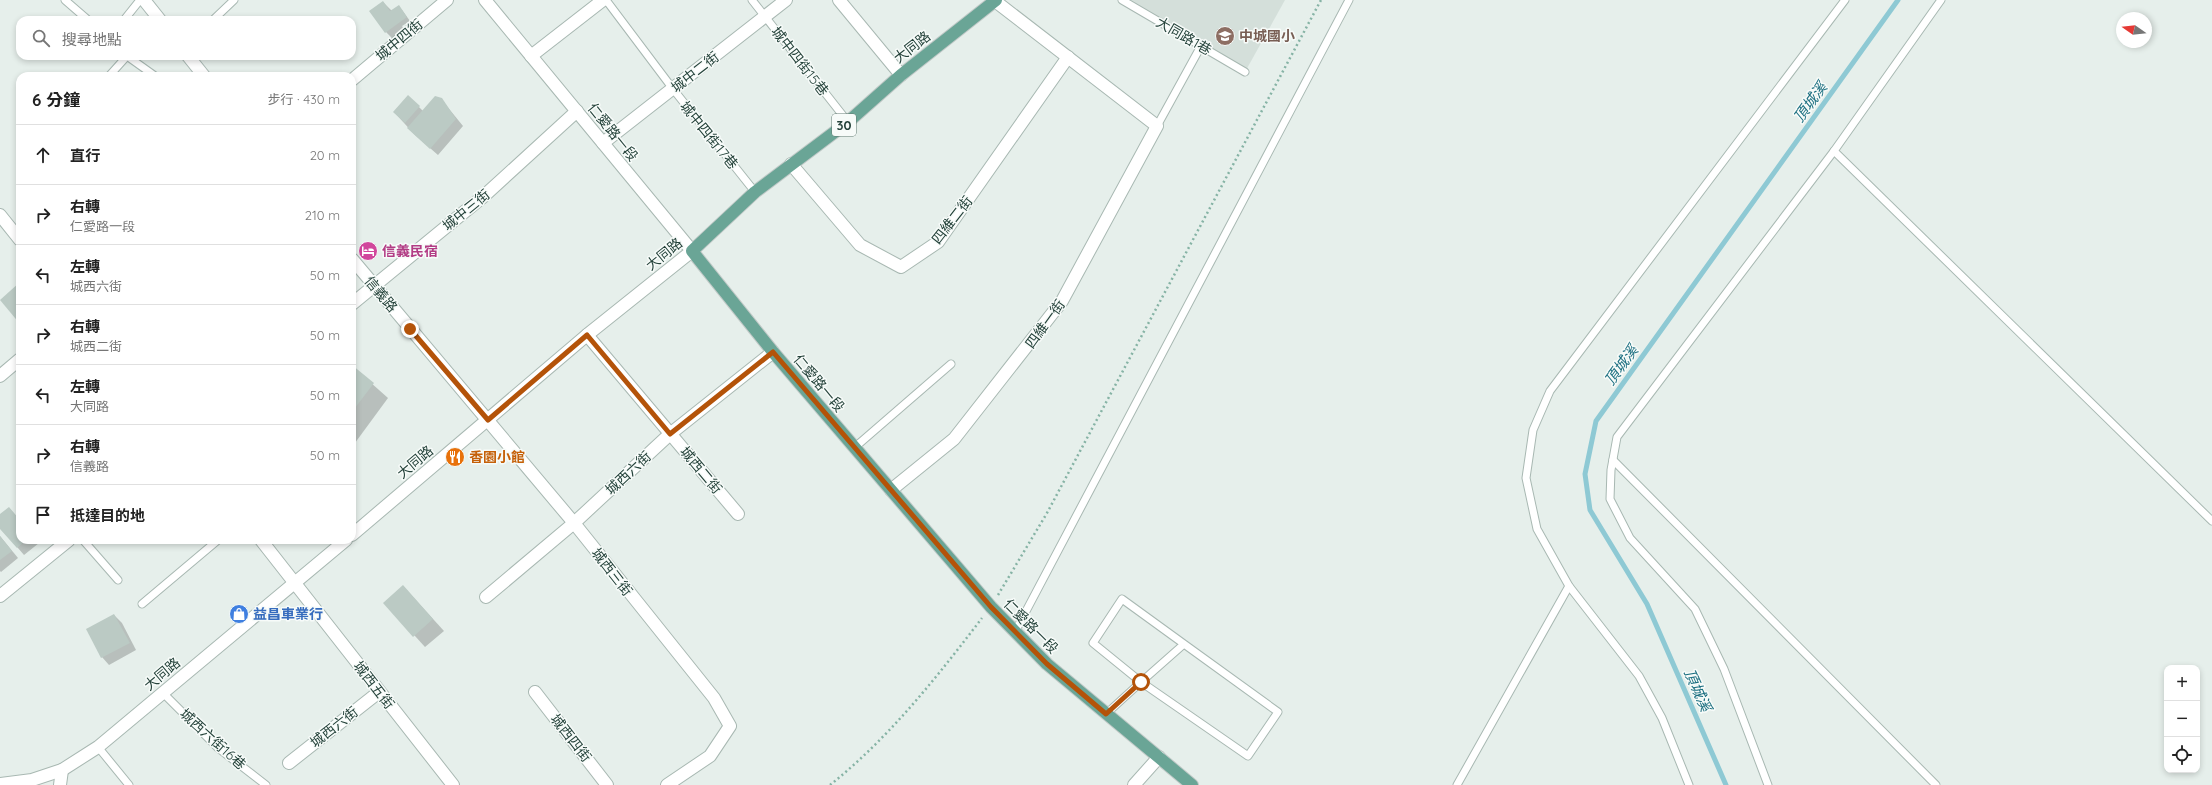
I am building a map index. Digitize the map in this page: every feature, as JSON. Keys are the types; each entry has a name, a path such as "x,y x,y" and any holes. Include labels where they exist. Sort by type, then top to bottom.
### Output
{"main road":[{"name":"大同路","path":"692,251 755,192 848,122 900,75 996,1"},
{"name":"仁愛路一段","path":"692,251 773,352 991,607 1047,664 1192,785"}],"street":[{"path":"144,0 157,16"},
{"name":"城中四街","path":"356,77 446,0"},
{"name":"仁愛路一段","path":"485,0 692,251"},
{"path":"531,56 605,0"},
{"name":"城中二街","path":"602,143 786,0"},
{"path":"839,0 900,75"},
{"path":"996,1 1157,126"},
{"name":"四維二街","path":"791,164 860,245 901,267 938,242 1068,57"},
{"path":"191,60 201,72"},
{"name":"城中三街","path":"356,301 485,195 577,111"},
{"name":"四維一街","path":"891,490 954,439 1062,301 1157,126"},
{"path":"0,217 16,235"},
{"name":"大同路","path":"356,532 587,335 692,251"},
{"name":"信義路","path":"356,264 488,420"},
{"name":"城西二街","path":"587,335 738,514"},
{"name":"城西六街","path":"486,598 574,523 670,434 773,352"},
{"path":"0,376 16,362"},
{"name":"城西三街","path":"488,420 574,523 714,698 730,726 710,756 667,785"},
{"path":"0,596 64,544"},
{"name":"城西五街","path":"264,544 453,785"},
{"name":"大同路","path":"0,784 32,780 62,770 98,747 341,544"},
{"name":"城西六街","path":"289,763 379,692"},
{"name":"城西四街","path":"535,692 607,785"},
{"path":"1134,785 1158,757"},
{"path":"60,785 62,770"}],"lane":[{"path":"65,0 83,16"},
{"path":"127,16 140,0"},
{"path":"217,16 234,0"},
{"name":"城中四街17巷","path":"605,0 673,89 755,192"},
{"name":"城中四街15巷","path":"752,0 848,122"},
{"name":"大同路1巷","path":"1122,0 1246,72"},
{"path":"1015,632 1349,0"},
{"path":"1689,785 1662,718 1639,676 1569,586 1537,529 1526,478 1533,430 1550,391 1845,0"},
{"path":"1768,785 1724,670 1696,609 1630,538 1610,498 1613,460 1617,437 1834,151 1941,0"},
{"name":"四維一街","path":"1157,126 1200,46"},
{"path":"113,72 123,60"},
{"path":"133,60 149,72"},
{"path":"1834,151 2212,521"},
{"path":"854,448 951,364"},
{"path":"1613,460 1936,785"},
{"path":"86,544 118,580"},
{"path":"142,604 213,544"},
{"path":"1457,785 1569,586"},
{"path":"1122,599 1278,712 1248,756 1141,682 1093,643 1122,599"},
{"path":"1106,714 1184,644"},
{"name":"城西六街16巷","path":"163,693 218,748 266,785"},
{"path":"98,747 129,785"}],"path":[{"path":"830,785 855,765 932,683 991,607 1051,506 1321,0"}],"shaded area":[{"name":"中城國小","path":"1125,0 1285,0 1245,72"}],"building":[{"path":"383,1 390,11 399,5 407,17 385,33 369,11"},
{"path":"408,95 420,106 405,123 393,112"},
{"path":"435,96 442,98 456,119 430,149 407,128"},
{"path":"16,286 16,319 0,300"},
{"path":"356,368 374,383 356,407"},
{"path":"9,507 16,515 16,544 22,544 17,548 0,529 0,514"},
{"path":"0,536 12,551 0,560"},
{"path":"403,585 433,619 413,637 383,603"},
{"path":"114,614 130,643 101,658 86,629"}],"waterway":[{"name":"頂城溪","path":"1726,785 1647,604 1590,510 1585,474 1596,421 1898,0"}],"place":[{"name":"中城國小","path":"1225,36"},
{"name":"信義民宿","path":"368,251"},
{"name":"香園小館","path":"455,457"},
{"name":"益昌車業行","path":"239,614"}],"route":[{"path":"410,329 488,420 587,335 670,434 773,352 991,607 1047,664 1106,714 1141,682"}]}
